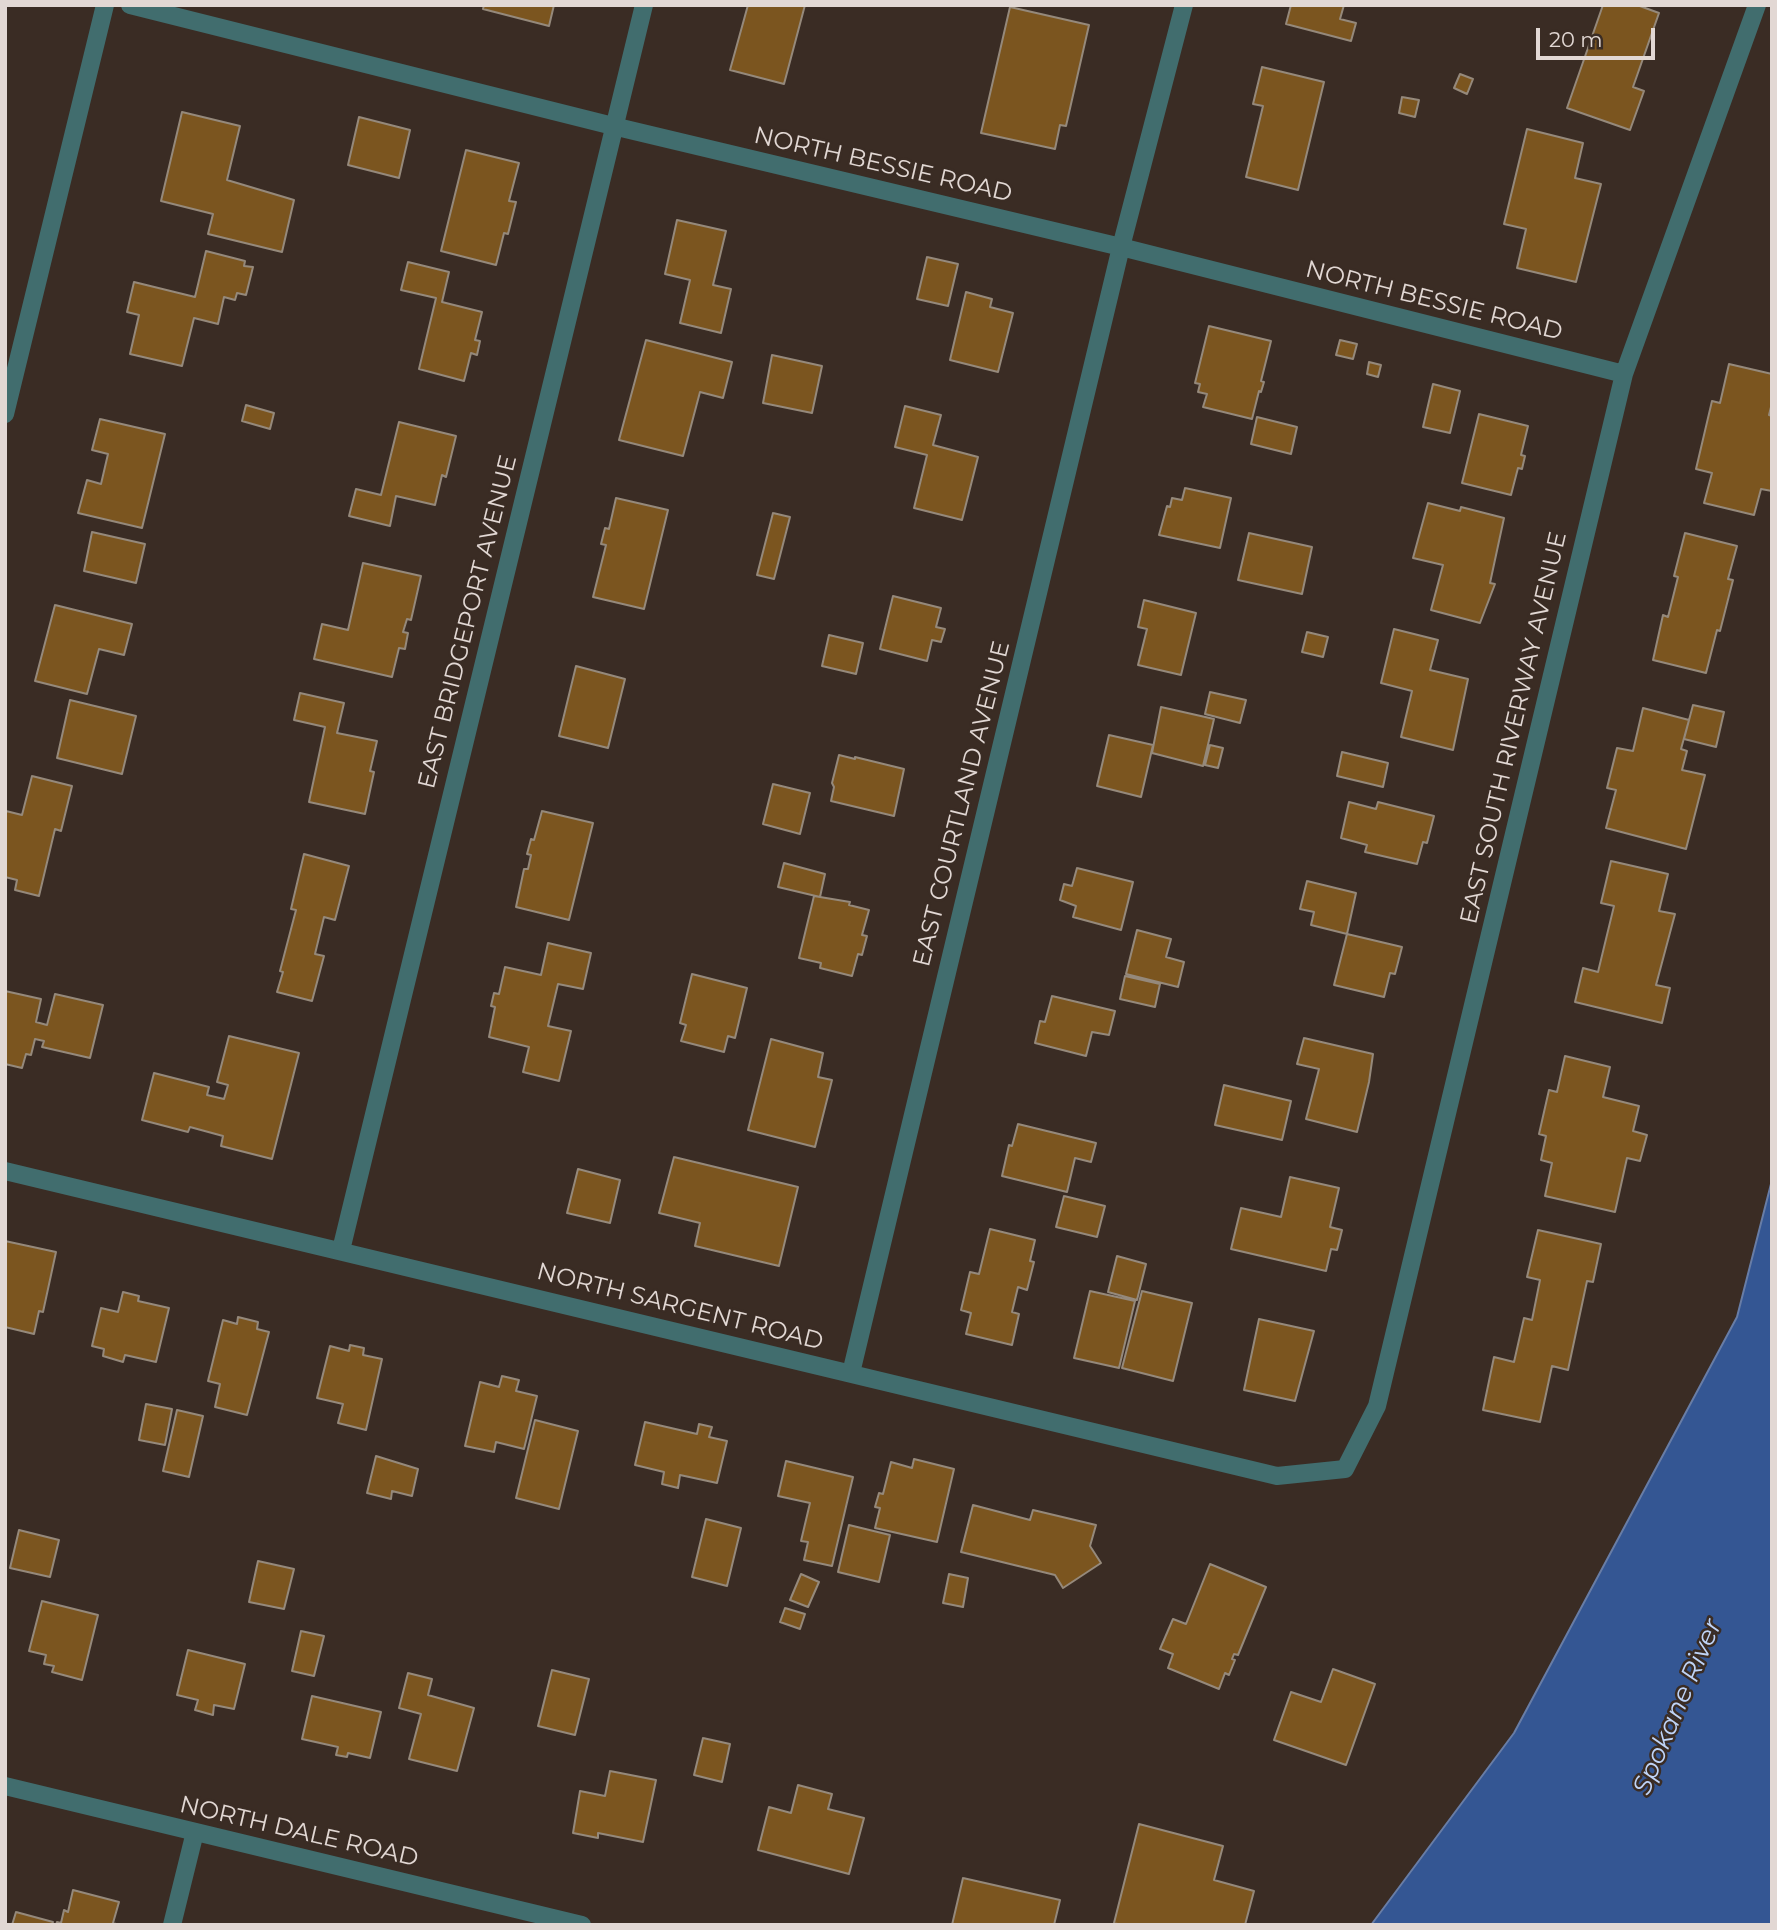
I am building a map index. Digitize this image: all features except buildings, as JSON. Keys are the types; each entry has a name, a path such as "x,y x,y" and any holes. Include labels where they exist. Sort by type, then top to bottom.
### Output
{"street":[{"path":"5,414 106,5"},
{"name":"NORTH BESSIE ROAD","path":"131,5 614,126 1121,247 1624,374"},
{"name":"EAST BRIDGEPORT AVENUE","path":"341,1250 644,5"},
{"name":"EAST COURTLAND AVENUE","path":"851,1373 1121,247 1184,5"},
{"name":"EAST SOUTH RIVERWAY AVENUE","path":"1345,1469 1377,1406 1624,374 1757,5"},
{"name":"NORTH SARGENT ROAD","path":"5,1171 1277,1476 1345,1469"},
{"name":"NORTH DALE ROAD","path":"5,1786 582,1925"},
{"path":"172,1925 195,1832"}],"water":[{"name":"Spokane River","path":"1772,1180 1772,1925 1371,1925 1514,1733 1737,1317"}]}
